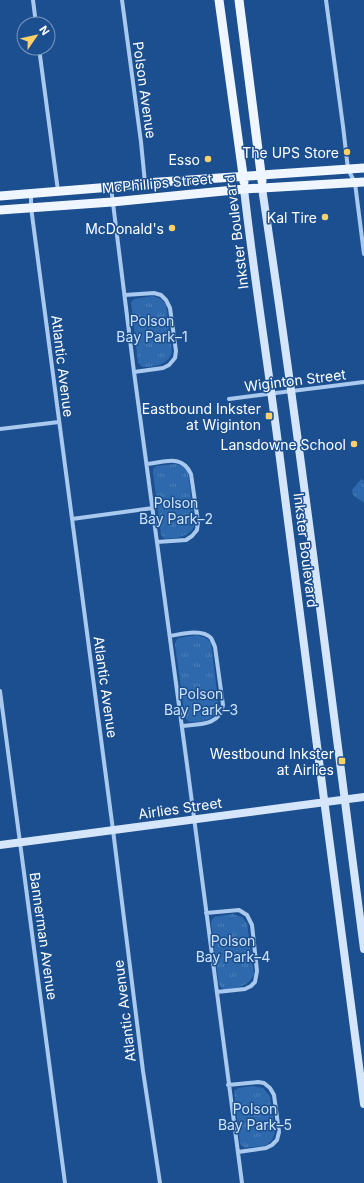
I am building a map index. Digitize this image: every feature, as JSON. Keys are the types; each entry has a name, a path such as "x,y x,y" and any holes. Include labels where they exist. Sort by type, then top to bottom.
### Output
{"main road":[{"name":"Inkster Boulevard","path":"219,0 250,239 272,393 364,1104"},
{"name":"Inkster Boulevard","path":"239,0 262,188 292,391 364,949"},
{"name":"McPhillips Street","path":"0,196 145,183 364,168"},
{"name":"McPhillips Street","path":"0,210 112,202 244,189 359,182"},
{"name":"Airlies Street","path":"0,845 364,797"}],"street":[{"path":"33,0 35,16"},
{"name":"Polson Avenue","path":"122,0 145,183"},
{"path":"326,0 348,169 359,182 364,254"},
{"path":"40,56 58,191"},
{"path":"111,187 134,372 242,1183"},
{"name":"Atlantic Avenue","path":"30,194 143,1071 160,1183"},
{"path":"125,295 154,294 161,295 166,300 170,308 176,351 175,358 169,365 163,368 134,372"},
{"name":"Wiginton Street","path":"228,399 364,382"},
{"path":"0,430 59,422"},
{"path":"147,464 176,460 188,466 191,474 198,522 197,530 186,540 157,542"},
{"path":"72,518 153,508"},
{"path":"170,636 200,632 211,638 215,647 223,705 222,713 212,722 182,726"},
{"name":"Bannerman Avenue","path":"0,691 66,1183"},
{"path":"206,913 235,910 242,911 247,915 251,922 254,940 258,971 255,982 245,989 217,992"},
{"path":"228,1085 258,1082 264,1083 270,1088 274,1095 279,1132 278,1140 266,1148 238,1152"}],"green space":[{"name":"Polson Bay Park–1","path":"153,296 161,299 166,305 172,352 168,360 156,366 142,367 138,363 131,302 134,299"},
{"name":"Polson Bay Park–2","path":"175,464 183,466 188,472 195,524 190,532 183,536 165,539 161,535 153,469 156,466"},
{"path":"361,479 364,481 364,503 353,495 352,490"},
{"name":"Polson Bay Park–3","path":"197,635 206,638 211,643 219,708 214,716 207,720 189,722 185,718 175,644 178,638"},
{"name":"Polson Bay Park–4","path":"233,914 242,917 247,923 254,974 249,982 237,988 223,989 219,985 211,923 214,917"},
{"name":"Polson Bay Park–5","path":"253,1086 263,1088 270,1096 275,1132 272,1140 264,1146 245,1148 240,1144 234,1091 238,1088"}],"place":[{"name":"The UPS Store","path":"347,152"},
{"name":"Esso","path":"208,159"},
{"name":"Kal Tire","path":"325,217"},
{"name":"McDonald's","path":"172,228"},
{"name":"Eastbound Inkster at Wiginton","path":"269,416"},
{"name":"Lansdowne School","path":"354,444"},
{"name":"Westbound Inkster at Airlies","path":"342,761"}]}
